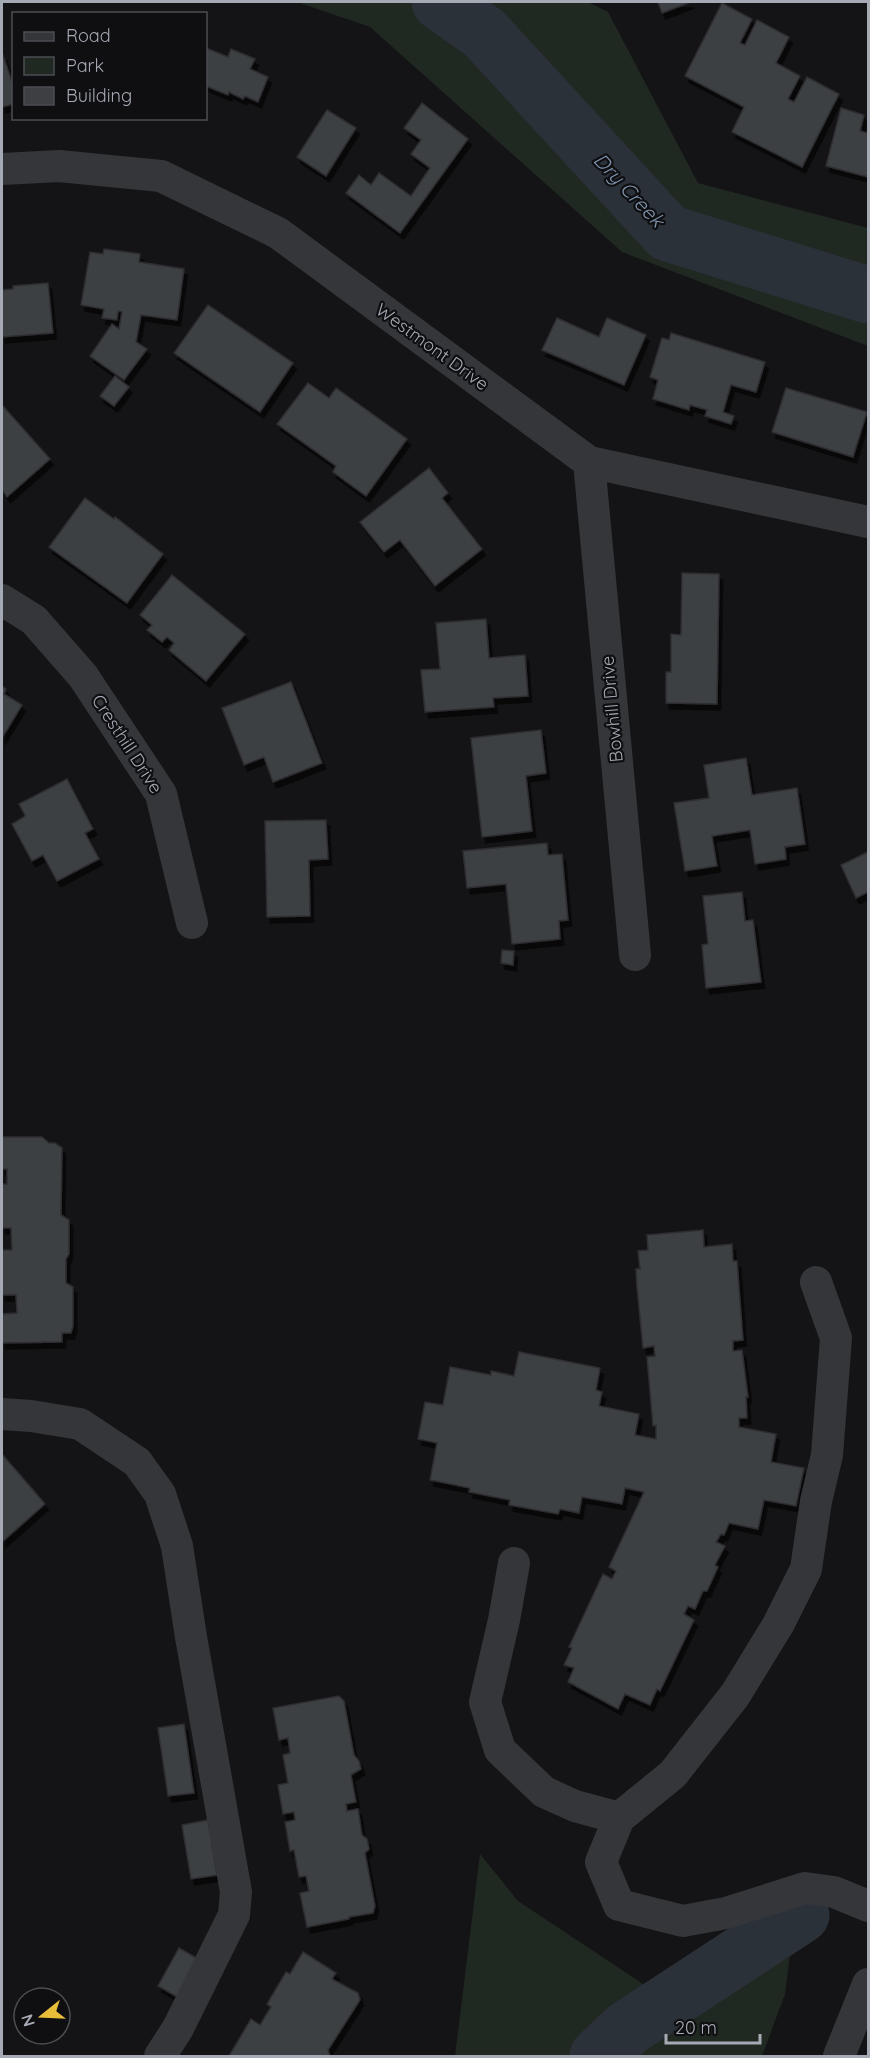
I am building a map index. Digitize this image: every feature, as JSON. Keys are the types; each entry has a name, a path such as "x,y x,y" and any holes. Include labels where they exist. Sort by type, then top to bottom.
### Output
{"street":[{"name":"Westmont Drive","path":"2,169 59,166 161,176 278,233 589,462 868,522"},
{"name":"Bowhill Drive","path":"589,462 635,955"},
{"name":"Cresthill Drive","path":"2,600 34,620 83,676 161,794 192,923"},
{"path":"816,1282 836,1338 827,1455 816,1501 806,1569 778,1625 735,1695 674,1774 619,1818 601,1862 619,1905 683,1921 726,1913 805,1887 834,1892 868,1906"},
{"path":"2,1414 80,1424 137,1462 160,1494 177,1546 236,1892 234,1915 178,2028 160,2056"},
{"path":"514,1563 504,1620 484,1702 500,1750 544,1792 575,1806 619,1818"},
{"path":"839,2056 868,1984"}],"green space":[{"path":"297,2 588,2 608,12 698,183 868,228 868,346 622,252 370,27"},
{"path":"480,1854 518,1901 646,1986 792,1939 785,1994 762,2056 455,2056"}],"building":[{"path":"658,2 691,2 662,13"},
{"path":"722,3 752,19 740,43 745,45 757,20 789,37 776,63 800,76 788,99 794,102 807,77 839,94 802,167 732,132 744,107 685,76"},
{"path":"207,48 228,57 231,49 255,59 250,69 268,77 258,102 245,96 243,99 229,92 228,95 207,86"},
{"path":"2,56 12,82 12,104 2,107"},
{"path":"422,103 468,139 400,233 346,193 359,175 371,185 379,173 411,196 430,168 411,154 421,140 404,128"},
{"path":"841,108 864,115 860,131 868,133 868,177 826,166"},
{"path":"327,110 356,128 326,176 297,157"},
{"path":"104,249 140,254 139,262 184,269 177,320 141,315 136,342 147,349 124,380 90,356 112,324 119,329 122,312 118,311 117,320 102,318 104,309 81,305 90,252 103,254"},
{"path":"48,283 53,333 2,337 2,290 13,289 13,286"},
{"path":"208,305 293,363 260,412 174,353"},
{"path":"557,318 599,337 607,318 646,335 624,385 542,350"},
{"path":"671,333 765,362 756,392 731,385 723,412 734,416 731,424 705,416 707,410 690,405 689,410 653,399 658,380 650,377 662,338 669,340"},
{"path":"115,376 129,387 114,406 100,396"},
{"path":"308,383 329,398 336,388 407,439 366,496 333,472 336,466 277,424"},
{"path":"786,388 867,412 853,457 772,432"},
{"path":"2,405 50,459 7,497 2,490"},
{"path":"429,468 448,493 442,498 482,549 435,586 400,540 384,552 360,522"},
{"path":"85,498 114,519 115,517 163,554 127,603 49,547"},
{"path":"682,573 719,574 717,704 666,703 666,672 671,672 671,634 681,635"},
{"path":"172,575 245,634 206,681 169,650 174,643 167,637 162,642 147,630 152,625 140,615"},
{"path":"486,619 489,658 525,655 528,696 493,698 494,707 425,712 421,670 440,669 436,623"},
{"path":"291,682 322,763 273,782 264,757 244,765 222,708"},
{"path":"2,686 6,689 4,694 22,705 2,738"},
{"path":"541,730 546,773 526,776 532,831 482,837 471,738"},
{"path":"746,758 752,795 797,788 805,844 785,847 786,859 755,864 750,830 712,836 717,866 685,871 674,803 709,798 704,765"},
{"path":"67,779 93,829 85,833 99,859 57,881 43,855 32,861 12,824 25,815 19,804"},
{"path":"326,820 328,859 309,860 310,916 267,917 265,821"},
{"path":"547,843 548,855 562,854 568,920 559,921 560,939 512,944 506,884 467,888 463,851"},
{"path":"868,852 868,892 856,898 841,865"},
{"path":"742,892 745,921 753,920 761,982 706,988 702,945 708,944 703,896"},
{"path":"502,950 514,951 513,965 501,963"},
{"path":"2,1137 42,1137 49,1143 55,1143 62,1148 61,1215 69,1220 66,1283 73,1287 73,1326 71,1333 62,1333 62,1342 2,1343 2,1314 17,1313 16,1295 2,1295 2,1250 12,1250 11,1228 2,1228 2,1184 7,1184 7,1169 2,1169"},
{"path":"703,1230 704,1247 732,1244 733,1261 737,1261 743,1340 733,1341 733,1351 742,1350 748,1397 746,1397 747,1418 739,1418 739,1427 776,1434 771,1462 804,1468 796,1506 764,1500 758,1529 729,1523 724,1535 721,1534 716,1542 725,1546 715,1565 718,1567 707,1591 703,1591 695,1609 688,1606 684,1614 694,1620 660,1691 657,1689 650,1705 625,1694 618,1709 568,1682 574,1668 564,1665 572,1648 569,1647 603,1574 612,1579 616,1571 609,1567 644,1492 625,1488 622,1504 582,1497 579,1513 560,1509 558,1514 509,1505 510,1500 469,1492 470,1488 430,1480 437,1443 418,1439 425,1402 443,1405 450,1367 491,1375 491,1371 514,1376 519,1352 600,1368 596,1390 602,1392 599,1406 639,1414 635,1435 656,1439 647,1357 655,1356 654,1346 643,1348 636,1269 640,1269 638,1251 648,1250 647,1235"},
{"path":"2,1454 45,1504 2,1542"},
{"path":"339,1696 344,1701 354,1755 361,1769 351,1775 356,1802 346,1804 347,1811 358,1809 362,1835 367,1839 369,1849 365,1853 375,1906 373,1913 307,1927 300,1893 309,1891 306,1876 299,1877 294,1850 290,1851 285,1822 295,1820 294,1812 283,1814 278,1785 288,1783 283,1755 290,1753 288,1738 279,1740 273,1708"},
{"path":"184,1724 194,1793 168,1796 158,1728"},
{"path":"208,1820 217,1875 191,1879 182,1825"},
{"path":"179,1948 200,1960 179,1998 158,1986"},
{"path":"303,1952 336,1973 332,1979 358,1993 360,2000 328,2050 330,2056 229,2056 251,2019 260,2025 271,2007 267,2004 286,1972 290,1974"}],"waterway":[{"name":"Dry Creek","path":"440,2 484,33 668,233 868,295"},
{"path":"598,2056 628,2028 801,1915"}]}
